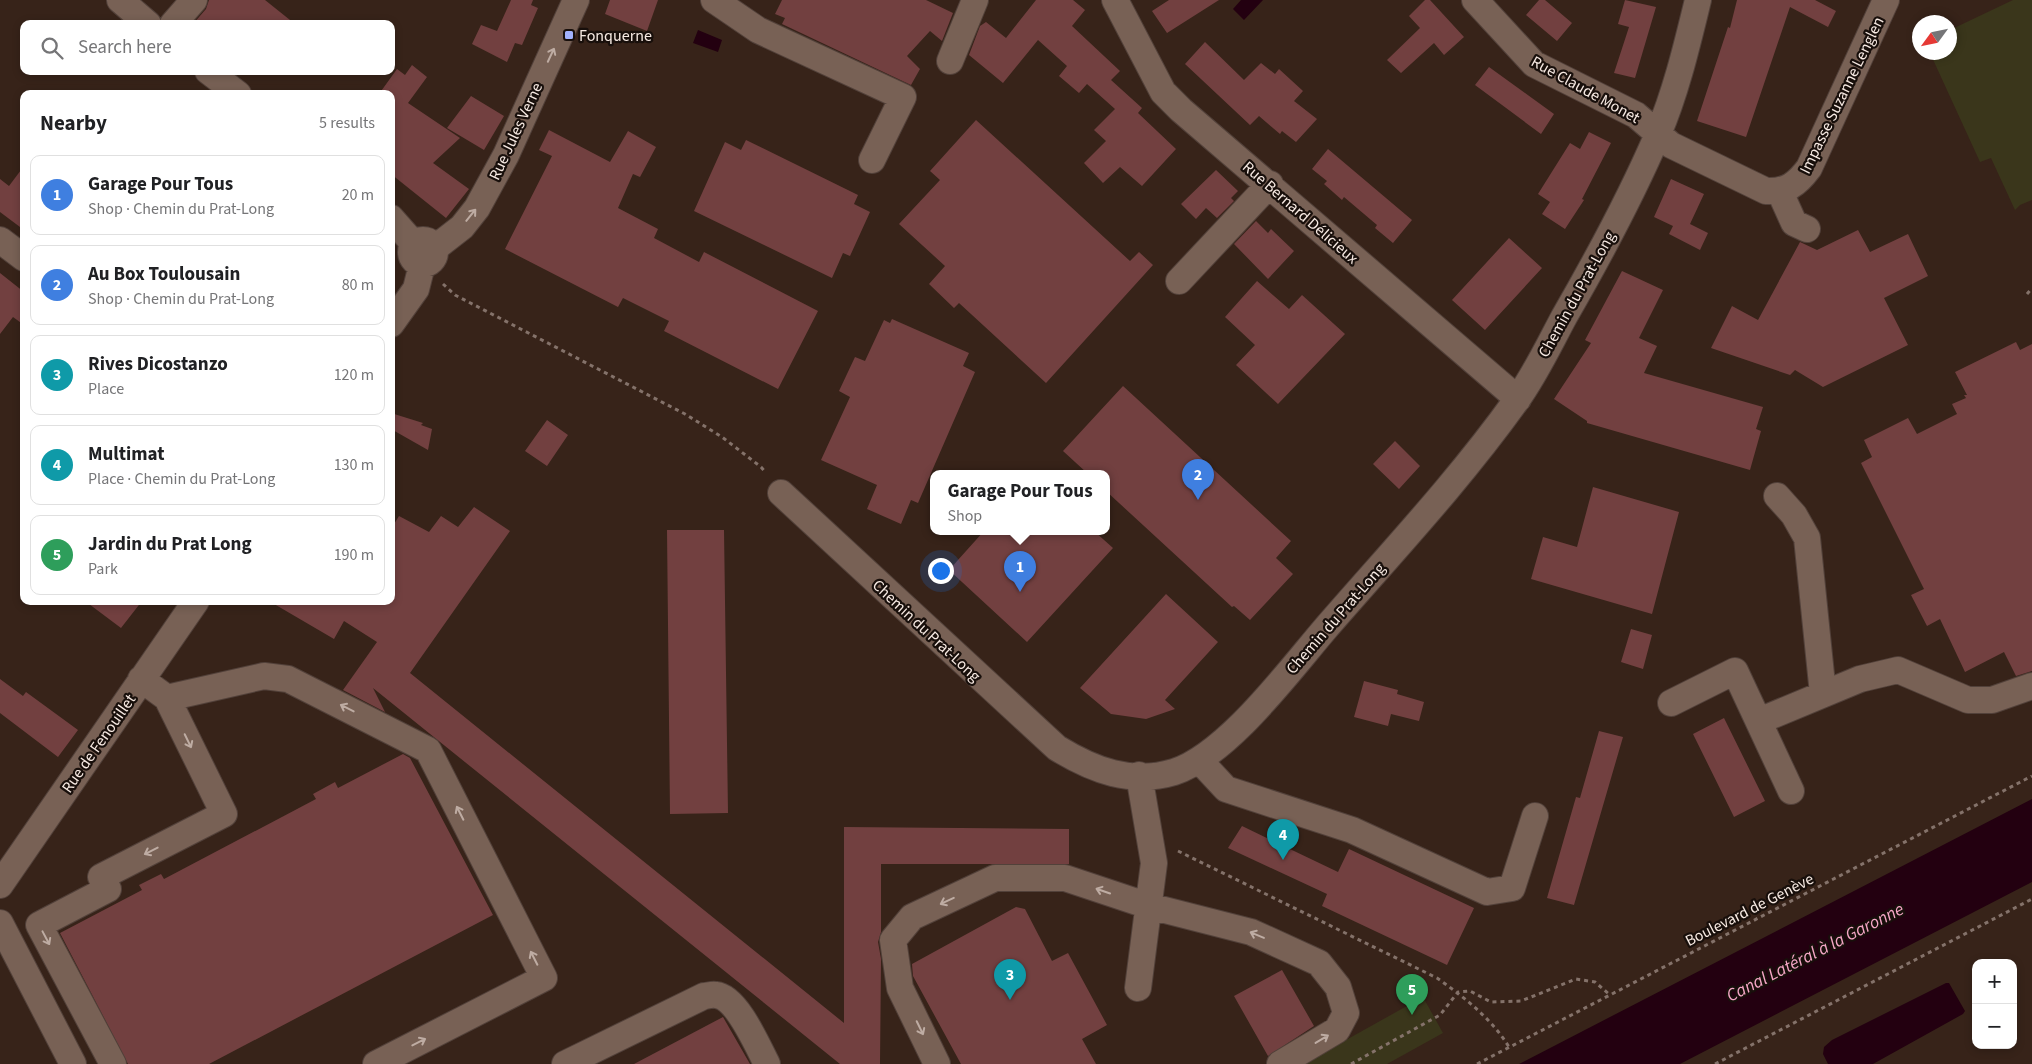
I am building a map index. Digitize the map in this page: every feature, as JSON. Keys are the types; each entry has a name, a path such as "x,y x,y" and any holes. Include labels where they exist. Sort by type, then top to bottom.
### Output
{"street":[{"path":"120,0 143,20"},
{"path":"176,20 194,0"},
{"name":"Rue Jules Verne","path":"424,252 462,227 477,208 506,155 576,0"},
{"path":"714,0 758,30 903,97 872,160"},
{"path":"950,61 975,0"},
{"name":"Rue Bernard Délicieux","path":"1115,0 1162,92 1518,399"},
{"name":"Rue Claude Monet","path":"1475,0 1534,64 1636,115 1658,133"},
{"name":"Chemin du Prat-Long","path":"781,493 1057,748 1084,764 1109,774 1160,776 1199,760 1249,717 1408,535 1482,446 1518,399 1595,263 1658,133 1676,85 1698,0"},
{"name":"Impasse Suzanne Lenglen","path":"1780,192 1797,183 1809,168 1886,0"},
{"path":"213,75 233,90"},
{"path":"1658,133 1671,145 1740,179 1766,191 1780,192 1794,223 1807,229"},
{"path":"1179,281 1270,184"},
{"path":"395,222 424,252 416,289 395,318"},
{"path":"0,240 20,255"},
{"path":"1777,496 1794,515 1807,538 1823,694"},
{"name":"Rue de Fenouillet","path":"0,885 193,605"},
{"path":"1759,721 1860,679 1898,670 1968,700 1992,700 2032,686"},
{"path":"1671,703 1735,671 1791,791"},
{"path":"167,698 264,676 288,679 428,750 544,978 376,1064"},
{"path":"113,1064 39,925 108,889 101,877 224,814 167,698 141,680"},
{"path":"1199,760 1226,789 1352,830 1487,892 1512,888 1535,816"},
{"path":"1138,988 1154,863 1139,775"},
{"path":"937,1064 900,988 893,940 912,917 995,878 1065,878 1149,906 1251,932 1319,963 1338,987 1346,1013 1337,1030 1280,1064"},
{"path":"0,923 73,1064"},
{"path":"565,1064 704,996 718,995 730,1003 747,1024 768,1064"}],"path":[{"path":"424,252 455,295 685,414 722,437 761,467 781,493"},
{"path":"2027,294 2032,288"},
{"name":"Boulevard de Genève","path":"1476,1064 2032,776"},
{"path":"1174,846 1180,853 1437,978 1458,992 1495,1026 1509,1047"},
{"path":"1714,1064 2032,899"},
{"path":"1351,1064 1440,1015 1458,992 1470,991 1491,1002 1521,1001 1576,979 1595,982 1610,995"}],"shaded area":[{"path":"2013,0 2032,0 2032,200 2020,205 2015,210 1991,158 1980,162 1933,60 1957,60 1957,27"},
{"path":"1423,997 1443,1033 1387,1064 1303,1064"}],"water":[{"path":"1241,0 1263,0 1244,20 1233,9"},
{"path":"698,30 722,40 718,52 693,43"},
{"name":"Canal Latéral à la Garonne","path":"2032,799 2032,882 1680,1064 1519,1064"},
{"path":"1949,983 1965,1011 1963,1014 1873,1064 1828,1064 1823,1054 1824,1047 1832,1040"}],"building":[{"path":"209,0 265,0 290,20 196,20 206,9"},
{"path":"511,0 533,0 531,5 538,8 522,45 515,43 507,62 472,44 481,25 497,31"},
{"path":"610,0 658,0 647,31 605,14"},
{"path":"782,0 926,0 953,13 942,41 930,31 907,56 920,69 911,85 782,24 785,18 775,14"},
{"path":"1036,0 1073,0 1085,10 1072,26 1120,71 1111,80 1142,108 1138,113 1176,149 1142,186 1120,167 1103,183 1084,163 1106,141 1094,130 1115,109 1087,84 1079,93 1059,76 1067,66 1038,40 1003,83 969,55 980,26 986,22 1006,38"},
{"path":"1169,0 1219,0 1167,33 1152,11"},
{"path":"1425,0 1430,0 1464,37 1444,55 1434,43 1401,73 1387,60 1420,28 1409,16"},
{"path":"1539,0 1545,0 1572,23 1557,41 1526,15"},
{"path":"1625,0 1656,7 1635,78 1614,73 1629,27 1618,24"},
{"path":"1737,0 1815,0 1836,11 1828,27 1790,7 1746,137 1697,121 1728,27 1730,28"},
{"path":"1205,42 1244,80 1261,63 1275,74 1279,69 1303,91 1294,101 1317,119 1296,142 1282,131 1280,134 1259,116 1250,125 1185,64"},
{"path":"412,65 427,77 408,103 460,138 433,163 469,189 446,218 395,177 395,90 382,90 393,75 395,75 397,69 405,75"},
{"path":"1489,67 1554,114 1541,134 1475,85"},
{"path":"471,96 504,116 484,150 447,128"},
{"path":"976,120 1130,261 1139,252 1153,265 1046,383 959,303 954,308 929,284 945,266 899,224 940,180 930,171"},
{"path":"549,130 610,162 628,131 656,147 640,177 633,174 618,208 658,229 654,238 699,262 704,252 818,311 778,389 664,331 669,321 623,298 618,307 505,249 552,156 539,150"},
{"path":"1589,132 1611,143 1582,199 1584,200 1565,229 1542,214 1550,202 1538,194 1570,143 1580,149"},
{"path":"746,140 858,195 854,204 870,212 850,256 843,253 832,278 694,211 725,142 741,150"},
{"path":"1328,149 1412,220 1393,243 1375,228 1377,225 1344,197 1342,200 1324,184 1327,181 1312,169"},
{"path":"1216,170 1238,191 1231,198 1234,201 1217,218 1206,208 1196,219 1181,204"},
{"path":"20,171 20,227 0,212 0,179 9,186"},
{"path":"1671,179 1704,194 1690,224 1708,233 1700,250 1669,234 1673,226 1654,217"},
{"path":"1256,221 1268,233 1271,229 1294,251 1268,279 1234,244"},
{"path":"1858,230 1870,252 1908,234 1928,276 1884,298 1908,345 1823,387 1795,370 1790,375 1711,348 1732,306 1758,320 1800,242 1817,250"},
{"path":"1509,238 1542,268 1485,330 1452,300"},
{"path":"1622,271 1663,290 1639,338 1657,346 1644,373 1763,407 1756,429 1761,431 1750,470 1587,423 1587,421 1554,399 1591,343 1585,340"},
{"path":"0,273 20,289 20,322 13,317 0,334"},
{"path":"1257,281 1289,309 1302,295 1345,334 1278,404 1236,365 1255,345 1225,317"},
{"path":"892,319 969,353 963,366 975,372 932,470 930,470 930,475 918,503 911,500 901,524 867,509 877,485 821,460 850,397 839,391 855,357 865,361 884,320 890,323"},
{"path":"2016,342 2020,350 2032,344 2032,671 2016,676 2004,652 1965,672 1940,619 1927,626 1911,595 1924,589 1861,463 1872,457 1864,440 1908,418 1917,434 1957,414 1952,404 1966,398 1964,395 1967,395 1955,372"},
{"path":"1123,386 1291,541 1276,558 1293,574 1250,620 1234,606 1232,607 1110,495 1110,470 1084,470 1063,451"},
{"path":"395,414 423,423 421,425 432,429 428,450 395,431"},
{"path":"547,420 568,435 547,466 525,451"},
{"path":"1395,441 1420,466 1399,489 1373,464"},
{"path":"1593,487 1679,512 1652,614 1531,579 1543,537 1577,547"},
{"path":"474,507 510,531 410,673 844,1023 844,827 1069,829 1069,864 881,864 881,932 878,942 881,959 880,1064 840,1064 373,688 385,712 343,690 377,642 344,621 334,639 276,605 395,605 395,522 399,516 429,532 441,516 458,527"},
{"path":"667,530 724,530 728,813 670,814"},
{"path":"980,535 1098,535 1113,548 1027,642 949,570"},
{"path":"1166,594 1218,642 1165,700 1175,709 1146,719 1111,714 1080,688"},
{"path":"90,605 139,605 121,628"},
{"path":"1631,629 1652,635 1643,669 1621,662"},
{"path":"0,679 23,696 26,692 78,730 58,757 0,713"},
{"path":"1364,681 1398,690 1397,694 1424,702 1419,721 1391,714 1388,726 1354,717"},
{"path":"1724,718 1765,801 1734,817 1693,734"},
{"path":"1599,731 1623,737 1574,905 1547,898 1576,797 1580,798"},
{"path":"403,754 410,758 493,915 209,1064 128,1064 60,933 142,890 139,885 161,874 164,879 316,799 313,794 335,782 338,788"},
{"path":"1242,826 1338,872 1349,849 1474,908 1447,965 1322,906 1327,894 1228,848"},
{"path":"1016,907 1025,909 1052,961 1068,953 1107,1025 1082,1039 1096,1064 961,1064 913,976 912,964"},
{"path":"1282,970 1314,1026 1268,1056 1234,996"},
{"path":"723,1017 750,1064 634,1064"}],"place":[{"name":"Fonquerne","path":"569,35"},
{"name":"Au Box Toulousain","path":"1198,500"},
{"name":"Garage Pour Tous","path":"1020,592"},
{"name":"Multimat","path":"1283,860"},
{"name":"Rives Dicostanzo","path":"1010,1000"},
{"name":"Jardin du Prat Long","path":"1412,1015"}]}
